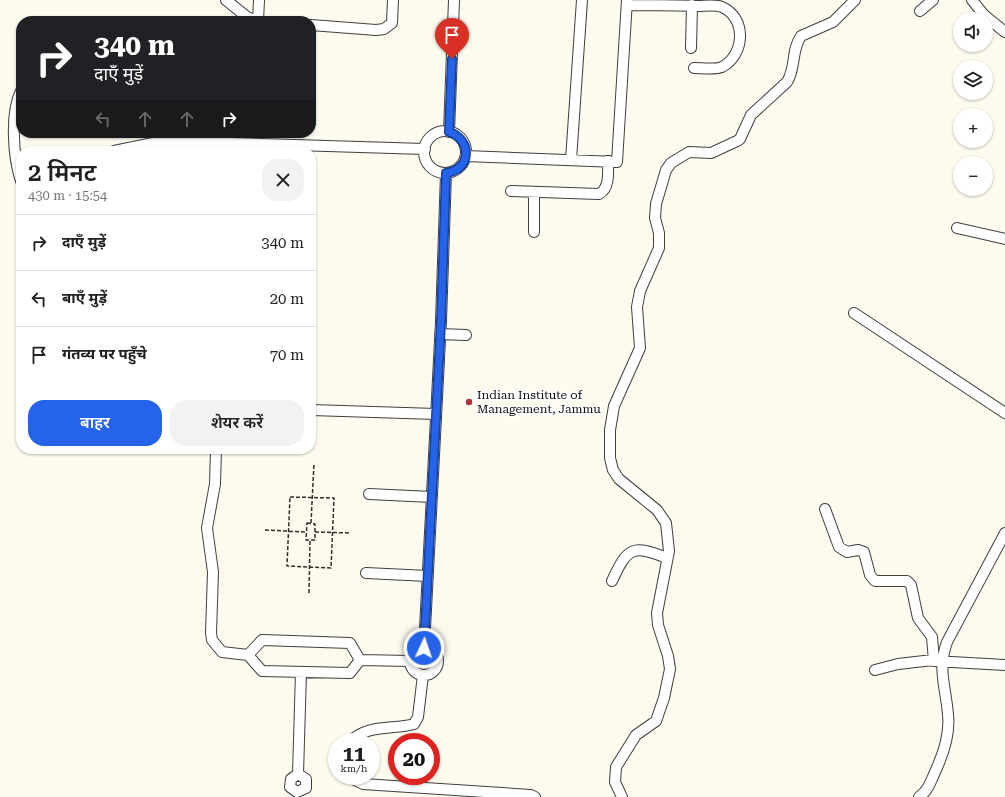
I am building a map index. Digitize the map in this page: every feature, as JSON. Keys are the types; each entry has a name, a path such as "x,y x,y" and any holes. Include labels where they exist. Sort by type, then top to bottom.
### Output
{"street":[{"path":"226,0 246,16"},
{"path":"258,16 259,0"},
{"path":"316,25 376,30 384,29 392,23 393,0"},
{"path":"449,132 454,0"},
{"path":"571,160 582,0"},
{"path":"622,797 615,782 616,768 636,735 656,721 664,698 670,664 658,625 657,613 668,558 668,533 662,516 619,479 613,470 610,458 610,430 614,406 640,348 637,307 640,291 659,248 659,233 655,212 666,170 671,163 685,153 694,151 711,153 740,138 751,116 787,82 792,72 794,53 801,36 833,22 855,0"},
{"path":"920,11 933,0"},
{"path":"972,0 984,15 1005,32"},
{"path":"466,156 617,162 627,2 720,6 734,16 740,26 740,38 738,49 727,64 720,68 694,68"},
{"path":"691,48 692,5"},
{"path":"16,107 14,113 16,157"},
{"path":"449,132 458,136 462,140 465,145 466,156 457,169 446,173 437,172 428,164 425,149 429,139 433,135 449,132"},
{"path":"138,146 163,141 425,149"},
{"path":"511,191 599,194 604,191 607,186 608,161"},
{"path":"424,648 440,334 446,173"},
{"path":"534,192 534,232"},
{"path":"957,228 1005,239"},
{"path":"854,313 1005,413"},
{"path":"440,334 466,335"},
{"path":"316,410 436,414"},
{"path":"216,454 215,484 206,528 213,572 212,640 222,652 248,655 262,671 350,673 360,660"},
{"path":"369,494 432,497"},
{"path":"825,509 839,547 847,552 858,550 864,552 870,576 874,580 904,581 911,585 916,613 932,637 948,727 936,770 927,789 919,797"},
{"path":"937,660 1005,533"},
{"path":"612,581 620,563 628,554 636,550 644,549 668,558"},
{"path":"366,573 428,576"},
{"path":"248,655 262,640 350,643 360,660"},
{"path":"424,648 434,652 437,662 433,672 423,675 414,671 410,661 414,651 424,648"},
{"path":"360,660 410,661"},
{"path":"875,670 898,664 937,660 1005,664"},
{"path":"297,794 306,788 306,779 298,774 302,672"},
{"path":"362,733 369,730 403,728 414,724 418,717 423,675"},
{"path":"378,785 531,795 535,797"}],"path":[{"path":"311,524 314,463"},
{"path":"290,496 312,497 334,498 331,568 288,566 290,496"},
{"path":"307,523 311,524 315,524 315,540 306,540 307,523"},
{"path":"265,530 306,532"},
{"path":"315,532 351,533"},
{"path":"308,593 310,540"}],"place":[{"name":"Indian Institute of Management, Jammu","path":"469,402"}],"route":[{"path":"424,648 441,321 446,173 452,172 461,166 466,156 465,145 462,140 458,136 449,132 452,59"}]}
